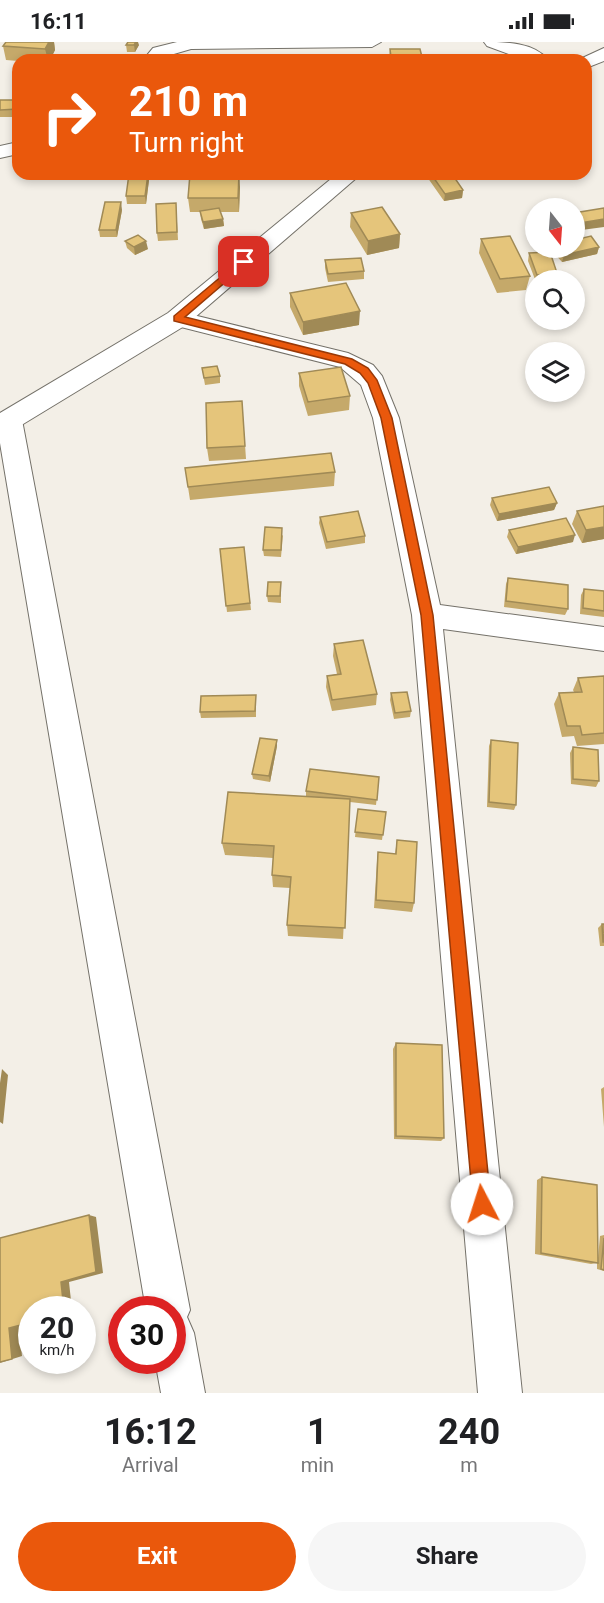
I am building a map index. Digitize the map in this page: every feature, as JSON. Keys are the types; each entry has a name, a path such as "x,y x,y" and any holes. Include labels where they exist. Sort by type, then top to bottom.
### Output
{"street":[{"path":"158,54 191,44 372,42"},
{"path":"493,42 527,54"},
{"path":"165,1296 4,423 177,319 343,180"},
{"path":"177,319 348,361 364,371 373,382 386,418 427,615 500,1393"},
{"path":"427,615 604,639"},
{"path":"179,1374 183,1393"}],"building":[{"path":"6,42 49,42 45,49 3,46"},
{"path":"128,42 136,42 134,45 126,45"},
{"path":"390,49 420,49 421,54 391,54"},
{"path":"0,100 12,100 12,109 0,110"},
{"path":"128,180 147,180 145,196 126,196"},
{"path":"190,180 239,180 238,198 188,198"},
{"path":"435,180 456,180 463,190 445,194"},
{"path":"105,202 121,202 116,230 99,230"},
{"path":"176,203 177,232 157,233 156,204"},
{"path":"382,207 400,234 368,241 351,213"},
{"path":"219,208 223,219 203,222 200,211"},
{"path":"604,208 604,219 585,222 585,211"},
{"path":"138,235 146,241 134,247 125,241"},
{"path":"510,236 527,270 525,270 525,276 500,279 481,239"},
{"path":"591,236 599,247 585,250 585,237"},
{"path":"361,258 364,271 328,274 325,260"},
{"path":"531,258 552,258 556,270 535,270"},
{"path":"346,283 360,311 303,322 290,293"},
{"path":"217,366 220,376 204,378 202,368"},
{"path":"341,367 350,396 308,402 299,373"},
{"path":"242,401 245,446 207,448 206,403"},
{"path":"331,453 335,472 188,487 185,468"},
{"path":"549,487 557,503 499,514 492,498"},
{"path":"604,506 604,527 586,530 577,511"},
{"path":"358,511 365,536 327,542 320,517"},
{"path":"566,518 575,535 518,547 509,530"},
{"path":"265,527 282,528 281,550 263,550"},
{"path":"244,547 250,603 226,606 220,549"},
{"path":"508,578 568,585 568,609 506,601"},
{"path":"268,582 281,582 280,596 267,596"},
{"path":"584,589 604,591 604,611 583,608"},
{"path":"363,640 377,694 332,700 327,676 341,674 334,644"},
{"path":"604,676 604,733 582,735 580,726 567,726 559,693 582,692 578,678"},
{"path":"407,692 411,711 395,713 391,693"},
{"path":"256,695 255,711 200,712 201,696"},
{"path":"260,738 277,740 269,776 252,774"},
{"path":"491,740 518,743 516,805 489,802"},
{"path":"573,747 598,750 599,781 573,779"},
{"path":"310,769 379,777 377,800 306,791"},
{"path":"228,792 350,799 345,928 287,925 291,877 272,875 274,846 222,843"},
{"path":"358,809 386,812 383,835 355,832"},
{"path":"397,840 417,842 414,903 376,900 378,852 396,854"},
{"path":"602,924 604,924 604,942 603,942"},
{"path":"396,1043 442,1045 444,1138 396,1136"},
{"path":"542,1177 597,1185 598,1263 541,1253"},
{"path":"89,1215 96,1272 61,1282 62,1296 18,1296 18,1326 9,1328 12,1359 0,1362 0,1238"},
{"path":"604,1238 604,1270 601,1269"}],"route":[{"path":"244,262 177,319 348,361 364,371 373,382 386,418 427,615 482,1204"}]}
